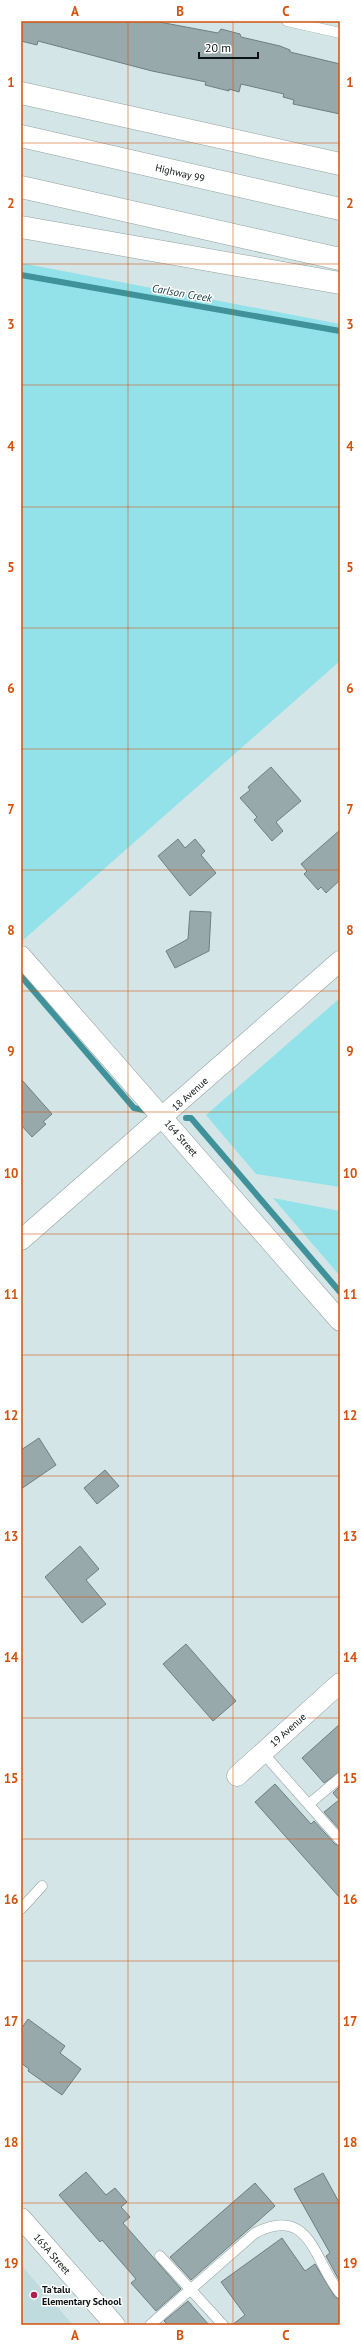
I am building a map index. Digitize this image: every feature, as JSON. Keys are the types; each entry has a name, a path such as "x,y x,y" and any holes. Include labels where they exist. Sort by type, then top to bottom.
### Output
{"highway":[{"path":"21,93 340,164"},
{"name":"Highway 99","path":"21,136 340,209"},
{"path":"21,187 340,259"},
{"path":"21,227 340,283"}],"street":[{"name":"164 Street","path":"21,956 340,1321"},
{"name":"18 Avenue","path":"21,1240 163,1118 340,961"},
{"name":"19 Avenue","path":"237,1776 340,1684"},
{"name":"165A Street","path":"21,2218 115,2325"}],"lane":[{"path":"287,21 340,33"},
{"path":"263,1753 340,1840"},
{"path":"309,1804 340,1778"},
{"path":"21,1909 42,1886"},
{"path":"150,2325 256,2233 268,2228 284,2226 304,2232 340,2293"},
{"path":"160,2256 190,2291 223,2325"}],"shaded area":[{"path":"21,263 340,324 340,661 21,942"},
{"path":"340,998 340,1187 256,1174 206,1115"},
{"path":"273,1198 340,1211 340,1276"},
{"name":"Ta'talu Elementary School","path":"21,2265 73,2325 21,2325"}],"building":[{"path":"21,21 154,21 218,33 221,29 240,34 241,37 280,46 290,50 290,52 340,64 340,114 293,104 294,100 283,97 284,94 241,84 239,92 229,89 229,91 205,85 206,82 152,71 38,41 37,45 21,41"},
{"path":"271,767 301,801 276,822 283,831 272,841 254,820 257,817 240,798 250,790 248,787"},
{"path":"340,830 340,880 326,893 321,887 318,890 304,874 307,871 301,864"},
{"path":"178,839 185,848 195,839 205,851 201,855 216,873 190,896 158,856"},
{"path":"190,911 211,912 209,951 175,968 166,951 188,939"},
{"path":"21,1079 52,1114 43,1122 46,1124 32,1137 21,1125"},
{"path":"39,1438 56,1465 21,1489 21,1450"},
{"path":"105,1470 119,1486 97,1504 84,1488"},
{"path":"80,1546 99,1569 86,1580 106,1604 82,1623 45,1577"},
{"path":"186,1644 236,1701 213,1721 163,1664"},
{"path":"340,1724 340,1772 324,1783 302,1758"},
{"path":"275,1784 311,1824 314,1821 335,1844 340,1846 340,1898 255,1802"},
{"path":"340,1786 340,1830 324,1812 339,1800 333,1793"},
{"path":"28,2019 65,2046 60,2053 81,2069 62,2095 28,2071 29,2069 21,2063 21,2029"},
{"path":"86,2172 106,2195 115,2188 127,2202 121,2207 130,2217 123,2223 181,2289 156,2311 131,2283 136,2279 102,2240 100,2242 59,2195"},
{"path":"323,2173 340,2204 340,2282 326,2256 330,2253 294,2189"},
{"path":"255,2183 275,2206 191,2280 170,2257"},
{"path":"282,2238 305,2271 315,2264 335,2297 340,2299 340,2325 232,2325 245,2315 221,2282"},
{"path":"188,2301 209,2325 168,2325 164,2321"}],"waterway":[{"name":"Carlson Creek","path":"21,275 340,331"},
{"path":"21,976 134,1108 148,1111"},
{"path":"186,1118 191,1118 340,1292"}],"place":[{"name":"Ta'talu Elementary School","path":"34,2295"}]}
